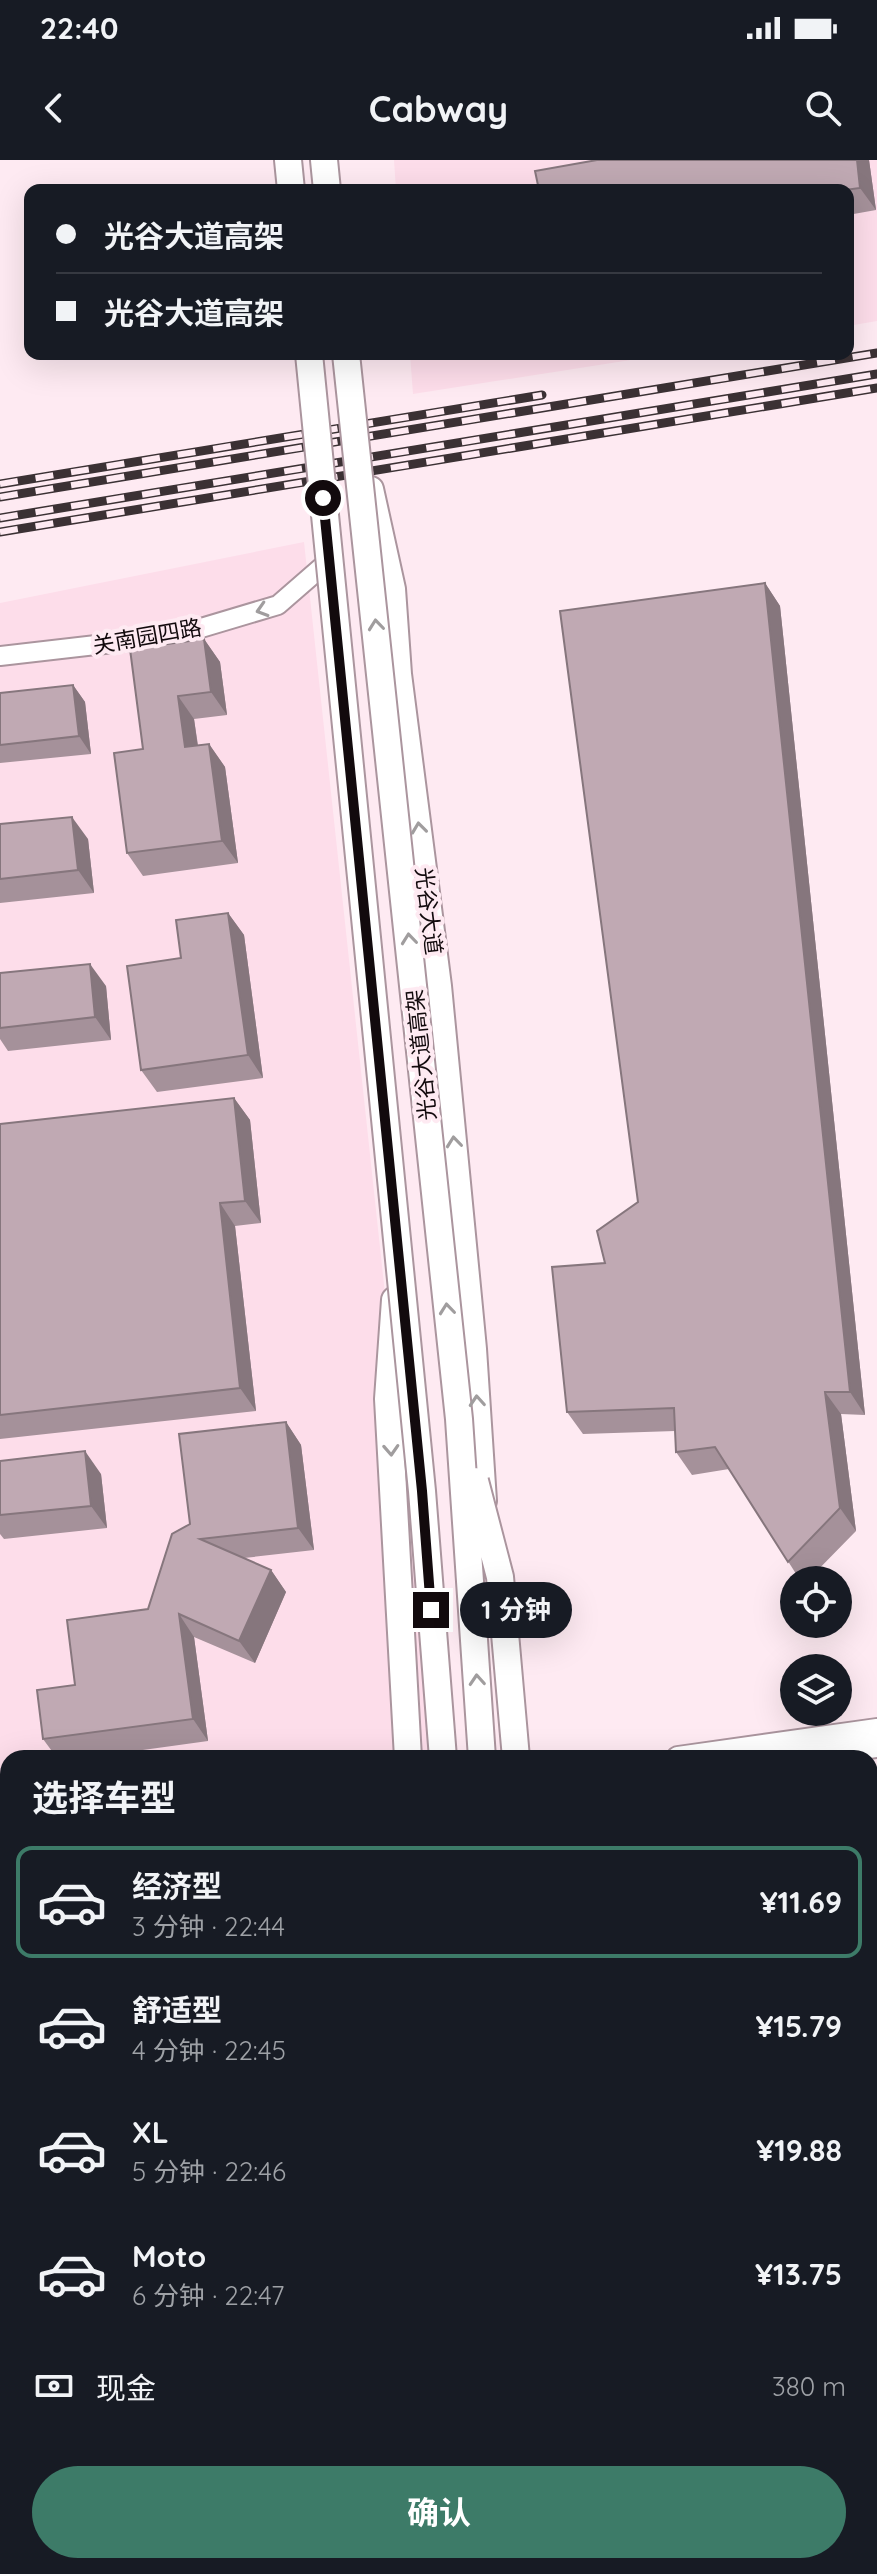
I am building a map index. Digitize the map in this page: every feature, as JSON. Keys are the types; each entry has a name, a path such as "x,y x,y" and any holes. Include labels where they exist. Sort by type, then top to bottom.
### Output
{"highway":[{"path":"288,160 290,184"},
{"path":"324,160 326,184"},
{"name":"光谷大道高架","path":"310,360 422,1491 442,1750"},
{"name":"光谷大道高架","path":"347,360 459,1419 481,1750"},
{"path":"398,1260 388,1399 408,1750"},
{"path":"459,1419 500,1577 515,1750"}],"main road":[{"path":"279,160 281,184"},
{"path":"335,160 338,184"},
{"path":"301,360 377,997 452,1750"},
{"name":"光谷大道","path":"358,360 372,498 393,589 399,674 439,986 474,1349 497,1694 504,1750"},
{"path":"735,1750 877,1730"},
{"path":"848,1750 877,1746"}],"street":[{"name":"关南园四路","path":"0,656 174,636 278,605 324,565"}],"shaded area":[{"path":"394,160 877,160 877,321 854,325 854,184 396,184"},
{"path":"410,360 631,360 413,394"},
{"path":"304,542 434,1750 0,1750 0,603"}],"building":[{"path":"597,160 857,160 860,188 854,189 854,184 538,184 535,171"},
{"path":"765,583 850,1392 825,1392 840,1508 788,1562 715,1447 676,1452 674,1408 567,1412 552,1267 605,1263 597,1231 638,1202 560,611"},
{"path":"204,639 211,692 178,696 185,747 209,744 222,841 127,853 114,753 143,749 130,649"},
{"path":"73,685 79,736 0,745 0,693"},
{"path":"72,817 78,870 0,879 0,824"},
{"path":"228,913 248,1055 141,1070 127,966 181,958 176,920"},
{"path":"90,964 95,1017 0,1028 0,973"},
{"path":"234,1098 245,1201 220,1203 240,1388 0,1415 0,1124"},
{"path":"286,1422 298,1528 200,1539 271,1570 239,1641 179,1614 193,1719 43,1739 37,1690 75,1685 67,1620 148,1609 172,1534 190,1524 179,1434"},
{"path":"85,1451 91,1506 0,1515 0,1461"}],"railway":[{"path":"854,357 877,353"},
{"path":"0,497 834,360"},
{"path":"0,518 877,374"},
{"path":"0,532 877,388"},
{"path":"0,484 542,395"}],"route":[{"path":"323,498 422,1491 431,1610"}]}
